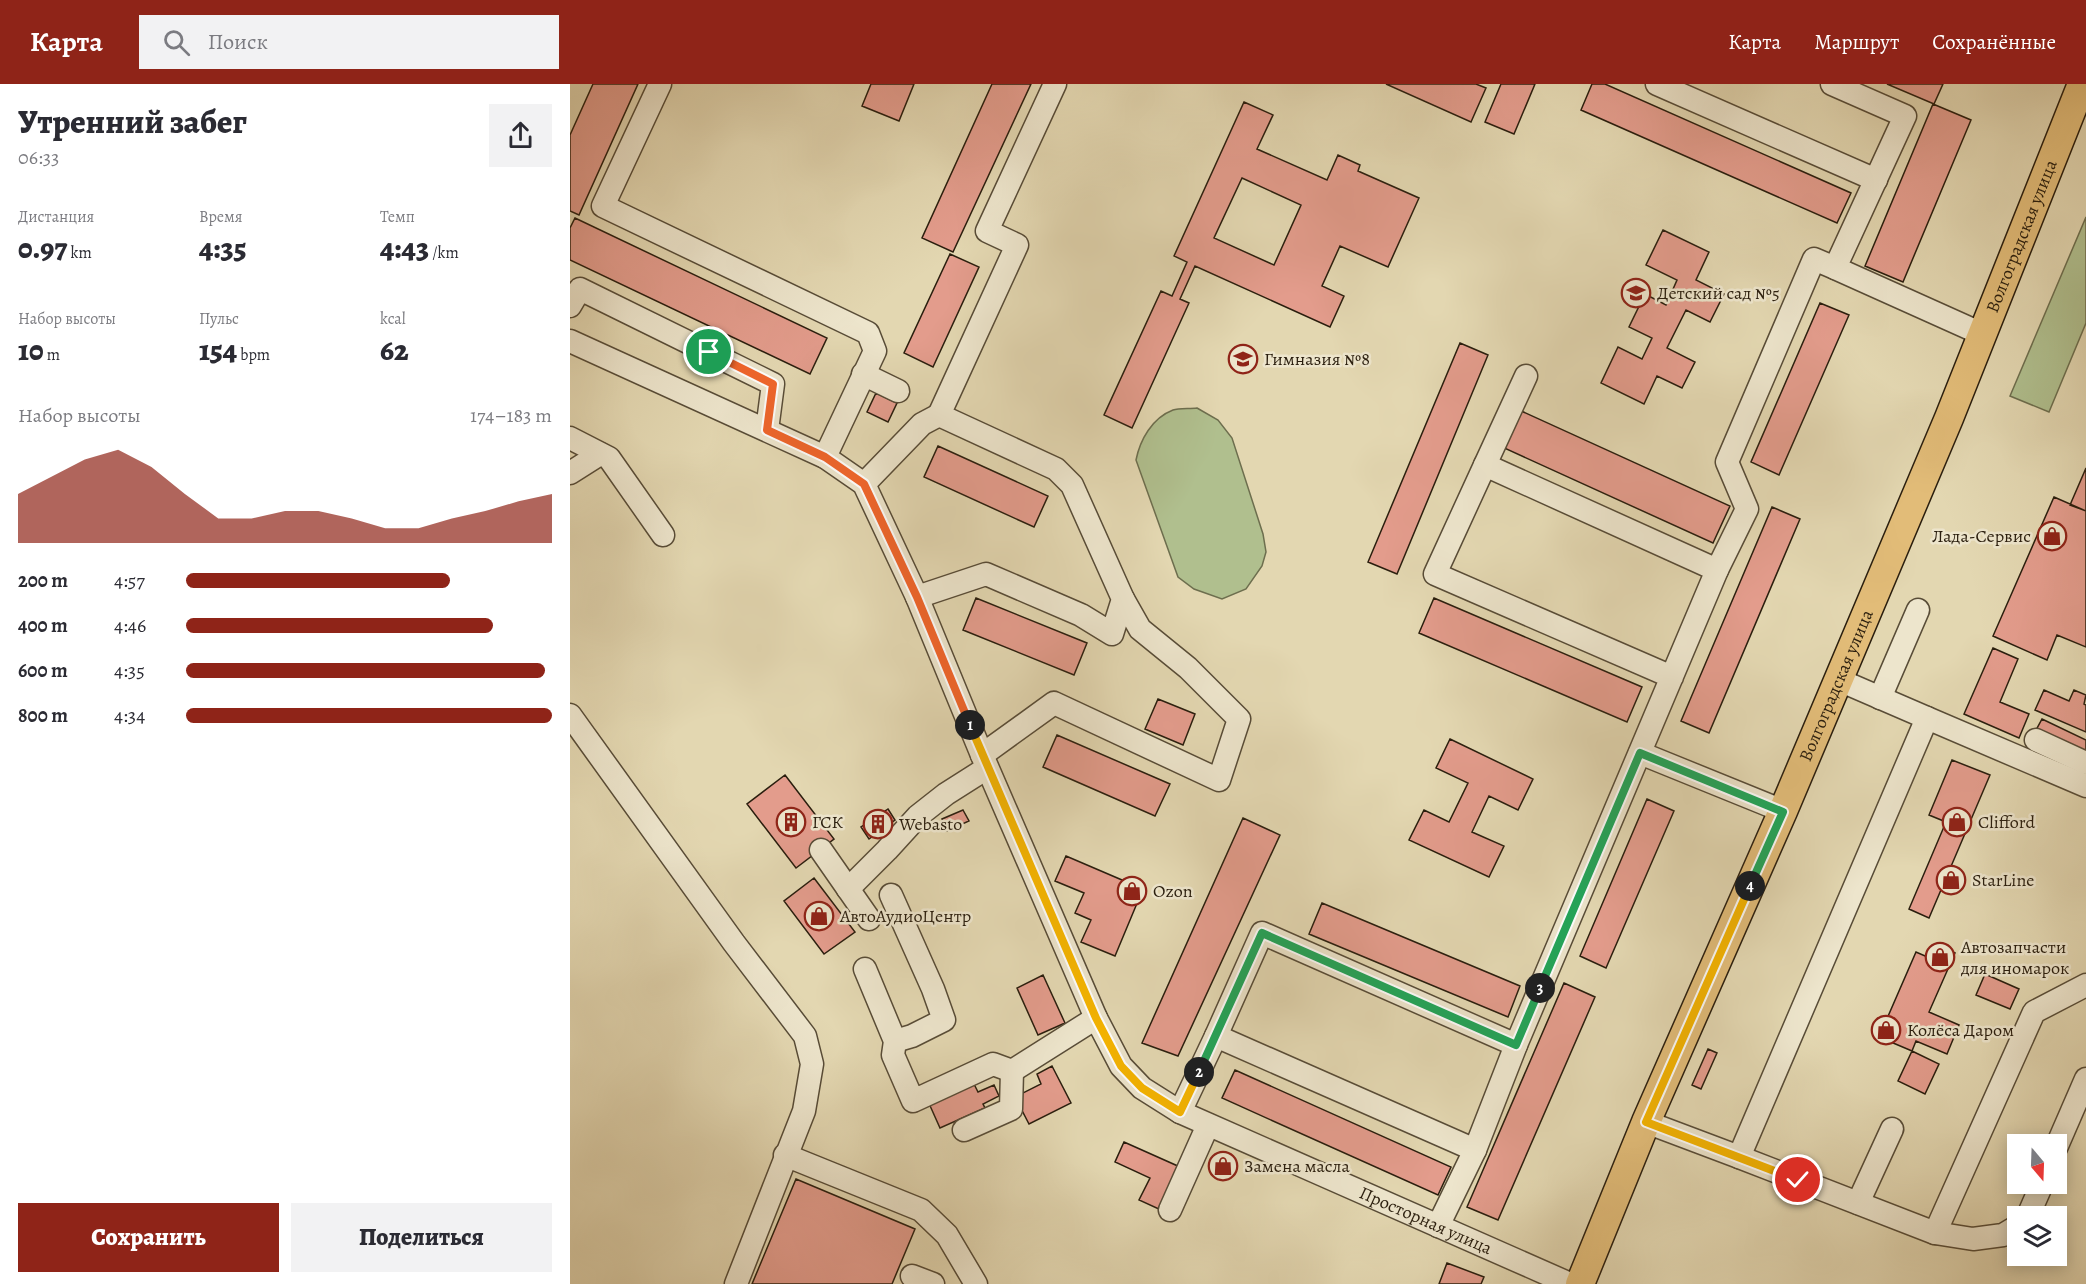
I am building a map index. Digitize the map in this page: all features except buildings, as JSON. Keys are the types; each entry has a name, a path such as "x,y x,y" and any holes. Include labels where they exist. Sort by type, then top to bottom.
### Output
{"main road":[{"name":"Волгоградская улица","path":"1580,1284 1646,1122 1839,680 2082,84"}],"street":[{"path":"660,84 603,206 868,333 874,351 825,457"},
{"path":"570,340 825,457 864,484 921,424 939,414 1017,245 987,231 1055,84"},
{"path":"1657,84 1876,180"},
{"path":"1832,84 1905,116 1835,268"},
{"path":"1438,1226 1475,1150 1516,1045 1717,570 1747,509 1727,462 1814,259 1982,334"},
{"path":"570,306 580,289 773,384 767,430"},
{"path":"864,374 898,391"},
{"path":"1526,376 1435,574 1672,677"},
{"path":"848,889 918,816 1054,703 1219,780 1239,719 1188,668 1140,629 1123,599 1072,485 1056,469 939,414"},
{"path":"570,438 609,458 663,535"},
{"path":"570,473 600,453"},
{"path":"1485,465 1717,570"},
{"name":"Просторная улица","path":"864,484 917,597 985,762 1096,1018 1121,1066 1142,1088 1180,1112 1570,1284"},
{"path":"917,597 986,574 1081,615 1112,634 1123,599"},
{"path":"1880,698 1918,610"},
{"path":"1839,680 2086,786"},
{"path":"570,715 734,944 805,1036 812,1064 804,1111 736,1284"},
{"path":"1739,1157 1927,718"},
{"path":"2036,740 2086,763"},
{"path":"1640,753 1783,812"},
{"path":"820,850 869,919"},
{"path":"891,895 933,989 944,1020 912,1036 895,1041"},
{"path":"1180,1112 1262,933 1516,1045"},
{"path":"865,969 895,1041 893,1055 913,1101 993,1064 1012,1071"},
{"path":"1935,1233 2034,1012 2086,985"},
{"path":"1012,1071 1096,1018"},
{"path":"1216,1036 1475,1150"},
{"path":"964,1131 1011,1109 1012,1071"},
{"path":"2062,1134 2086,1079"},
{"path":"1646,1122 1935,1233 1973,1239 2007,1233"},
{"path":"1170,1210 1208,1125"},
{"path":"1858,1203 1892,1129"},
{"path":"785,1155 921,1210 947,1235 976,1284"}],"green space":[{"path":"2086,217 2086,323 2049,412 2010,396"},
{"path":"1197,408 1218,420 1232,438 1263,534 1266,552 1262,566 1246,589 1222,599 1194,589 1178,577 1136,460 1148,430 1159,418 1173,410"}],"place":[{"name":"Детский сад №5","path":"1636,293"},
{"name":"Гимназия №8","path":"1243,359"},
{"name":"Лада-Сервис","path":"2052,536"},
{"name":"ГСК","path":"791,822"},
{"name":"Clifford","path":"1957,822"},
{"name":"Webasto","path":"878,824"},
{"name":"StarLine","path":"1951,880"},
{"name":"Ozon","path":"1132,891"},
{"name":"АвтоАудиоЦентр","path":"819,916"},
{"name":"Автозапчасти для иномарок","path":"1940,957"},
{"name":"Колёса Даром","path":"1886,1030"},
{"name":"Замена масла","path":"1223,1166"}],"route":[{"path":"709,352 773,384 767,430 825,457 864,484 917,597 982,755 1096,1018 1121,1066 1142,1088 1180,1112 1262,933 1516,1045 1640,753 1783,812 1646,1122 1798,1180"}]}
